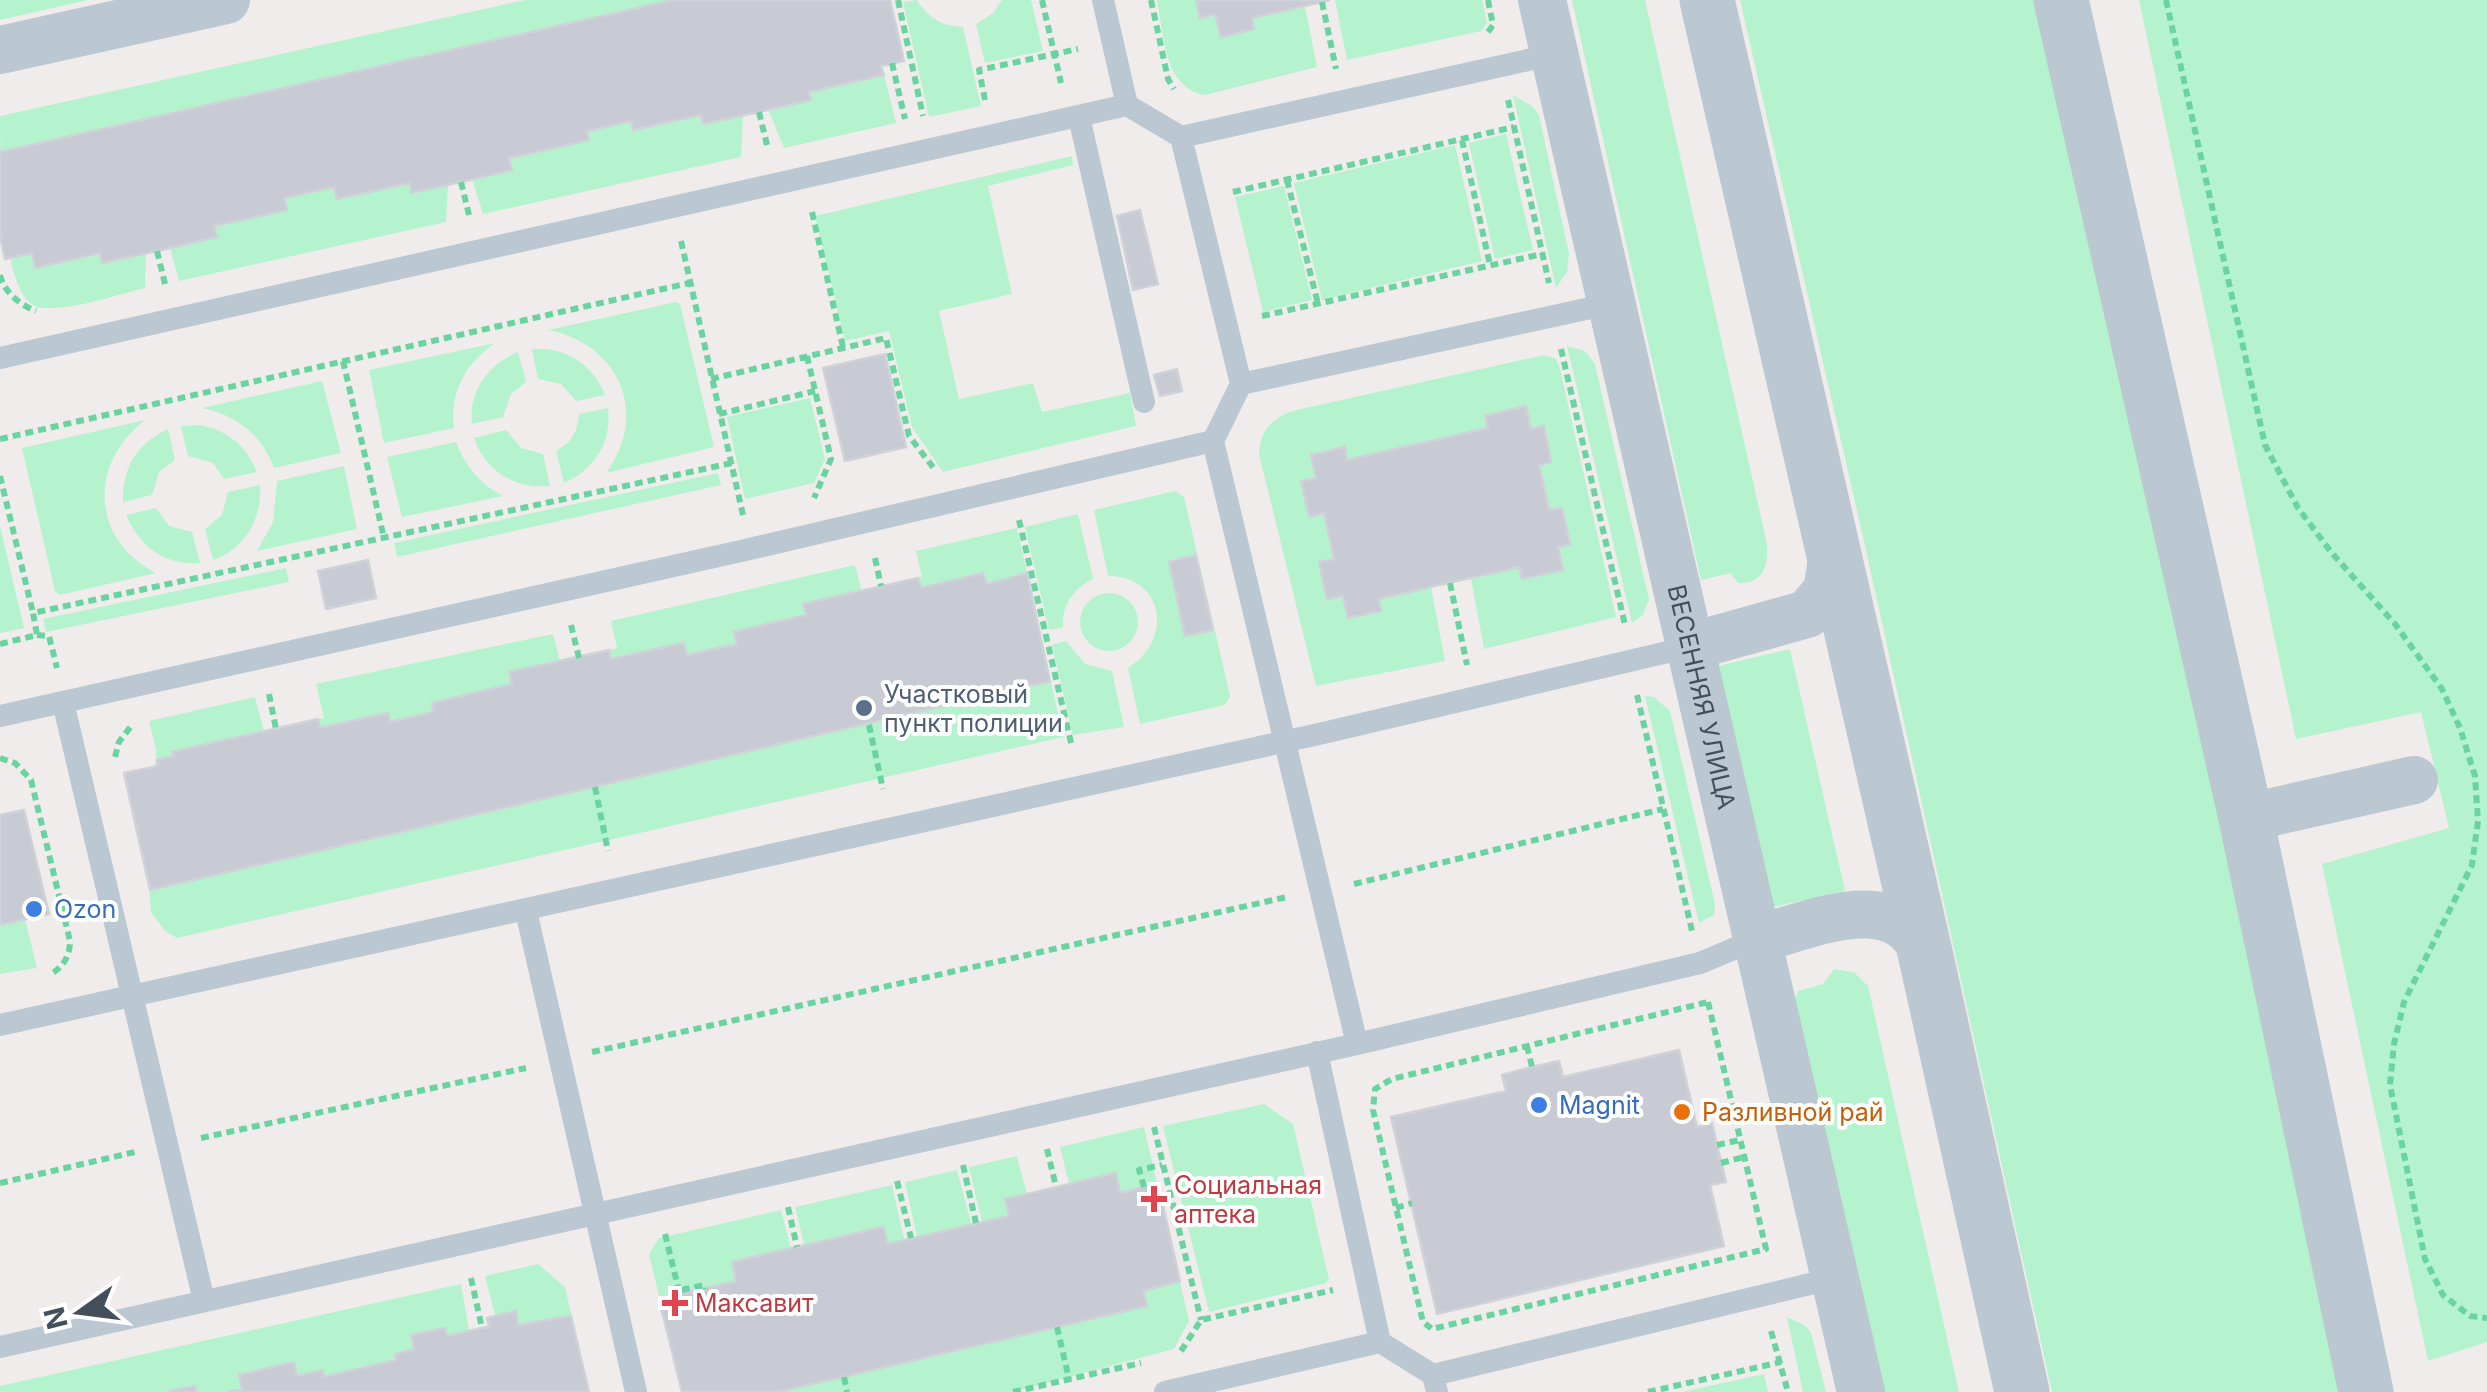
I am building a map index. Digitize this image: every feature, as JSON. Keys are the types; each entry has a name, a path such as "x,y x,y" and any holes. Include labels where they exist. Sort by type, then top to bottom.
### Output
{"street":[{"path":"0,50 226,0"},
{"name":"ВЕСЕННЯЯ УЛИЦА","path":"1542,0 1860,1392"},
{"path":"1707,0 2022,1392"},
{"path":"2061,0 2246,818 2366,1392"},
{"path":"1689,647 1807,614 1827,590 1834,554"},
{"path":"2246,818 2414,780"},
{"path":"1756,939 1872,912 1904,924 1919,937 1926,956"}],"lane":[{"path":"1103,0 1127,105"},
{"path":"0,358 1127,105 1181,137 1555,54"},
{"path":"1074,118 1144,402"},
{"path":"1181,137 1241,384 1213,441 1357,1044"},
{"path":"1241,384 1610,304"},
{"path":"0,716 742,552 1213,441"},
{"path":"0,1025 1287,741 1689,647"},
{"path":"64,702 204,1301"},
{"path":"526,911 636,1392"},
{"path":"0,1347 1357,1044 1700,964 1756,939"},
{"path":"1316,1052 1380,1342 1435,1383 1835,1278"},
{"path":"1165,1392 1380,1342"}],"path":[{"path":"898,0 926,126"},
{"path":"1042,0 1074,118"},
{"path":"1151,0 1168,80 1178,94"},
{"path":"1486,35 1492,25 1488,0"},
{"path":"2166,0 2265,445 2298,508 2395,624 2442,690 2460,728 2475,776 2478,820 2472,865 2404,1002 2390,1085 2425,1259 2442,1294 2470,1316 2487,1318"},
{"path":"1322,2 1336,70"},
{"path":"892,63 908,130"},
{"path":"1318,74 1355,66"},
{"path":"759,112 770,157"},
{"path":"1228,194 1514,127 1700,964"},
{"path":"1462,139 1490,265"},
{"path":"1287,180 1318,304"},
{"path":"461,182 472,225"},
{"path":"793,215 830,206"},
{"path":"812,211 843,347"},
{"path":"698,237 680,241 745,524"},
{"path":"157,251 168,295"},
{"path":"1256,317 1542,254"},
{"path":"0,438 689,283"},
{"path":"711,378 886,338 909,436 942,478"},
{"path":"1542,350 1561,346"},
{"path":"807,356 832,459 810,509"},
{"path":"343,361 384,538"},
{"path":"719,414 815,391"},
{"path":"33,613 732,464"},
{"path":"0,476 37,635"},
{"path":"1001,524 1020,520 1072,748"},
{"path":"874,553 881,586"},
{"path":"1450,583 1468,666"},
{"path":"570,620 579,658"},
{"path":"1,641 49,636 59,674"},
{"path":"1450,669 1485,662"},
{"path":"267,688 276,729"},
{"path":"116,770 117,747 124,733 138,720"},
{"path":"868,725 883,789"},
{"path":"0,758 16,764 32,780 70,951"},
{"path":"595,786 608,851"},
{"path":"0,1183 1322,891 1663,809"},
{"path":"1708,1002 1766,1249 1432,1329 1423,1322 1373,1110 1374,1089 1392,1078 1527,1046 1708,1002"},
{"path":"1527,1046 1532,1067"},
{"path":"1152,1119 1201,1320"},
{"path":"1056,1187 1046,1142 1060,1140"},
{"path":"1717,1146 1740,1140"},
{"path":"946,1164 978,1157"},
{"path":"1721,1163 1744,1157"},
{"path":"962,1161 976,1222"},
{"path":"1144,1187 1139,1170 1162,1164"},
{"path":"896,1176 911,1238"},
{"path":"786,1201 797,1247"},
{"path":"1396,1208 1412,1204"},
{"path":"654,1232 664,1229 676,1293 704,1284 705,1288"},
{"path":"469,1272 482,1328"},
{"path":"1179,1355 1201,1320 1340,1289"},
{"path":"1453,1310 1457,1323"},
{"path":"1766,1315 1788,1392"},
{"path":"1057,1327 1070,1379"},
{"path":"1648,1392 1780,1362"},
{"path":"1014,1392 1142,1363"},
{"path":"844,1376 847,1392"}],"green space":[{"path":"0,0 88,0 0,20"},
{"path":"525,0 890,0 904,61 882,66 896,123 784,148 768,109 743,115 741,157 483,214 472,179 448,185 446,222 179,281 170,248 146,254 145,288 62,308 37,307 25,297 9,252 0,116"},
{"path":"917,0 936,20 963,27 981,106 929,117 903,2"},
{"path":"1002,0 1031,0 1043,51 985,63 976,24 993,13"},
{"path":"1157,0 1331,0 1305,6 1317,67 1205,95 1191,90 1173,71"},
{"path":"1335,0 1482,0 1487,23 1481,31 1347,60"},
{"path":"1572,0 1645,0 1767,544 1765,567 1753,581 1738,583 1731,573 1701,580"},
{"path":"1740,0 2044,0 2348,1392 2052,1392"},
{"path":"2139,0 2487,0 2487,1342 2428,1361 2322,864 2449,828 2421,712 2296,739"},
{"path":"1513,95 1539,115 1569,254 1567,272 1556,288"},
{"path":"1506,134 1533,250 1495,259 1469,143"},
{"path":"1455,145 1482,261 1322,300 1294,183"},
{"path":"1072,156 1073,165 988,186 1012,294 939,311 959,399 1033,383 1042,412 1130,393 1136,426 943,472 912,427 889,331 845,341 815,216"},
{"path":"1284,186 1312,300 1263,312 1235,197"},
{"path":"680,304 714,447 606,473 619,450 625,427 626,405 620,384 593,350 548,330"},
{"path":"495,343 476,359 462,379 454,402 454,428 384,443 369,370"},
{"path":"1567,346 1585,351 1595,364 1649,599 1643,615 1632,623"},
{"path":"532,349 556,351 576,360 593,374 605,395 576,401 561,384 538,379"},
{"path":"518,352 526,382 511,394 503,417 472,424 473,401 483,380 498,364"},
{"path":"1544,355 1556,359 1560,369 1616,617 1484,649 1471,579 1431,587 1445,661 1316,686 1259,454 1268,427 1292,411"},
{"path":"322,381 341,453 274,468 246,428 202,408"},
{"path":"810,398 825,459 814,483 745,499 727,417"},
{"path":"608,408 607,432 599,453 585,470 564,483 556,451 573,436 579,414"},
{"path":"145,420 126,438 114,458 106,479 105,501 109,522 119,541 135,559 156,573 60,595 55,591 22,448"},
{"path":"200,425 235,441 257,472 224,479 213,463 188,456 181,426"},
{"path":"168,429 175,460 159,472 152,495 123,502 125,478 133,458"},
{"path":"506,430 521,448 543,454 550,486 514,481 486,460 474,438"},
{"path":"456,442 474,474 503,496 402,517 387,457"},
{"path":"344,466 357,529 257,551 273,522 277,481"},
{"path":"718,473 721,485 397,557 394,543"},
{"path":"260,485 258,509 250,531 235,548 213,560 205,529 222,515 228,492"},
{"path":"1175,491 1184,497 1230,696 1225,705 1140,724 1128,668 1143,656 1152,641 1156,611 1141,586 1108,576 1094,510"},
{"path":"156,508 169,526 192,532 200,563 164,557 138,536 126,515"},
{"path":"1078,514 1093,579 1070,598 1063,627 1049,630 1025,527"},
{"path":"0,526 24,628 0,633"},
{"path":"1017,528 1063,737 177,938 165,931 151,912 141,789 153,770 156,756 149,721 255,697 264,732 324,718 316,684 553,634 560,661 617,648 611,621 855,565 862,591 922,577 916,551"},
{"path":"286,568 289,582 46,632 43,619"},
{"path":"1109,593 1130,601 1138,622 1130,643 1109,651 1088,643 1080,622 1088,601"},
{"path":"1066,641 1085,664 1112,671 1124,727 1073,735 1052,645"},
{"path":"1790,649 1845,891 1773,907 1718,666"},
{"path":"1645,696 1654,697 1670,711 1715,904 1714,915 1699,923"},
{"path":"25,919 37,968 0,974 0,925"},
{"path":"1834,969 1854,972 1868,986 1959,1392 1884,1392 1794,1002 1798,991 1823,984"},
{"path":"1264,1104 1293,1124 1329,1279 1326,1283 1209,1312 1163,1126"},
{"path":"1144,1127 1189,1321 1174,1349 1013,1392 682,1392 649,1254 659,1238 781,1210 791,1248 804,1244 795,1207 892,1185 904,1239 917,1237 905,1182 957,1170 971,1223 982,1222 969,1167 1017,1156 1027,1194 1069,1184 1060,1147"},
{"path":"538,1264 565,1287 589,1392 0,1392 0,1386 461,1284 469,1331 488,1327 487,1318 495,1315 485,1276"},
{"path":"1787,1317 1806,1326 1811,1333 1826,1392 1803,1392"},
{"path":"1764,1374 1768,1392 1682,1392"}],"building":[{"path":"673,0 890,0 904,61 881,66 884,75 809,92 811,100 759,112 703,124 701,115 633,130 631,121 587,131 589,140 509,158 512,170 461,182 411,193 410,183 337,199 334,187 284,198 287,210 214,226 217,237 157,251 102,263 100,253 35,268 32,253 5,259 0,236 0,152"},
{"path":"1196,0 1330,0 1252,18 1254,29 1221,37 1215,14 1200,18"},
{"path":"1140,210 1158,284 1133,290 1117,216"},
{"path":"885,354 906,447 845,461 823,368"},
{"path":"1177,369 1182,391 1160,396 1154,375"},
{"path":"1526,406 1531,429 1544,426 1551,462 1539,465 1549,510 1562,508 1570,544 1558,547 1563,570 1522,579 1519,567 1379,599 1381,611 1348,618 1343,596 1327,599 1319,562 1334,559 1324,513 1309,517 1301,481 1316,478 1311,455 1345,447 1347,460 1488,428 1485,416"},
{"path":"1196,555 1213,630 1185,636 1169,562"},
{"path":"368,560 376,598 326,609 318,571"},
{"path":"983,573 987,584 1027,573 1050,681 150,890 124,773 158,766 157,760 173,756 172,752 318,719 320,728 388,713 390,722 434,712 432,703 512,684 509,672 609,650 611,659 684,643 687,655 737,644 734,632 806,615 803,604 918,578 921,588"},
{"path":"24,810 49,914 0,925 0,815"},
{"path":"1679,1050 1697,1127 1712,1123 1726,1182 1710,1185 1724,1246 1437,1314 1391,1117 1506,1091 1502,1075 1532,1067 1559,1061 1563,1077"},
{"path":"1116,1173 1120,1193 1158,1183 1180,1281 1143,1291 1147,1306 778,1392 682,1392 659,1299 736,1281 732,1262 883,1227 888,1244 1009,1216 1005,1199"},
{"path":"516,1311 518,1325 571,1316 589,1392 228,1392 242,1389 239,1375 294,1362 297,1376 323,1370 324,1377 396,1360 395,1354 414,1349 411,1335 445,1328 447,1336 489,1327 487,1318"},
{"path":"195,1386 196,1392 167,1392"}],"place":[{"name":"Участковый пункт полиции","path":"864,708"},
{"name":"Ozon","path":"34,909"},
{"name":"Magnit","path":"1539,1105"},
{"name":"Разливной рай","path":"1682,1112"},
{"name":"Социальная аптека","path":"1154,1199"},
{"name":"Максавит","path":"675,1303"}]}
